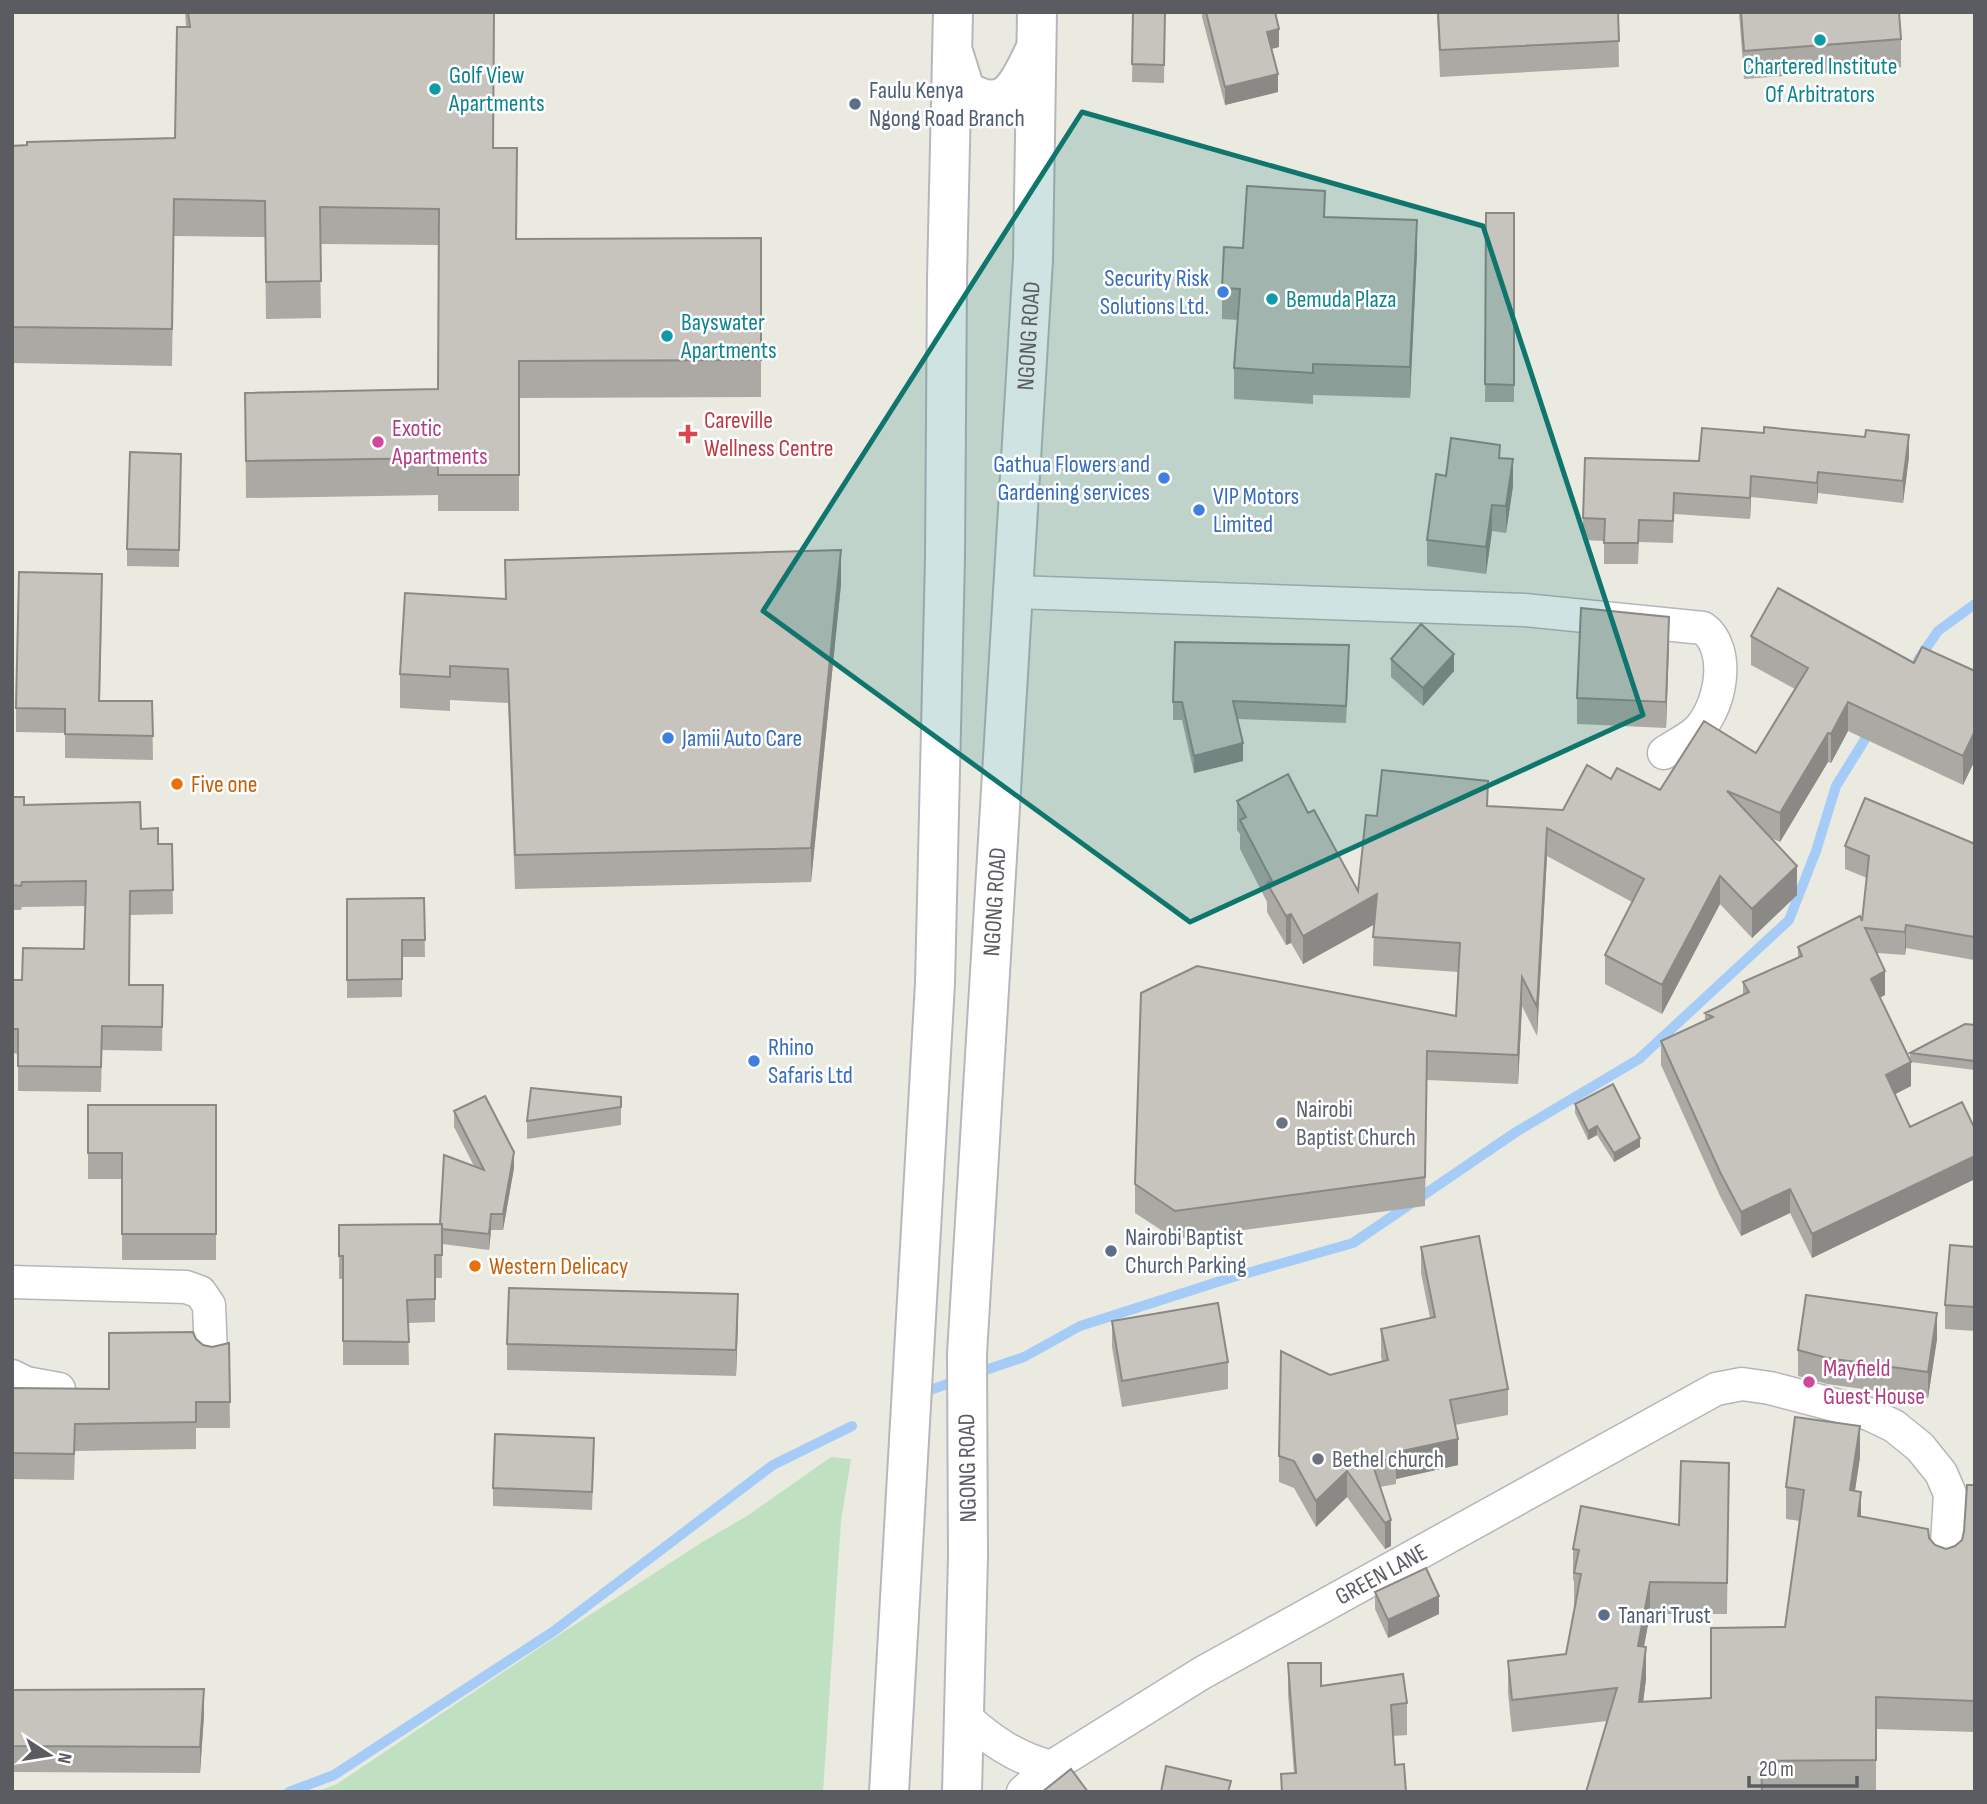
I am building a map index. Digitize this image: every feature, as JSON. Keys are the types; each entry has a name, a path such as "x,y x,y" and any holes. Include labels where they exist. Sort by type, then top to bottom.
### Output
{"main road":[{"path":"889,1792 935,984 945,558 953,12"},
{"path":"953,54 965,90 981,100 997,100 1018,85 1037,29"},
{"name":"NGONG ROAD","path":"962,1792 968,1556 967,1354 1033,260 1037,29"}],"street":[{"path":"1014,592 1524,610 1703,628 1713,635 1719,647 1718,695 1696,733 1664,752"},
{"path":"12,1282 186,1287 200,1292 209,1305 211,1355"},
{"path":"12,1376 26,1383 59,1389"},
{"name":"GREEN LANE","path":"1023,1792 1051,1766 1202,1673 1716,1389 1742,1384 1770,1388 1869,1414 1894,1426 1920,1447 1941,1473 1950,1494 1946,1562"},
{"path":"964,1716 991,1740 1030,1762 1051,1766"}],"highlighted area":[{"path":"1082,112 1483,226 1643,715 1190,922 763,611"}],"green space":[{"path":"831,1457 851,1459 841,1521 823,1792 315,1792 337,1784 548,1642 747,1516"}],"building":[{"path":"188,12 494,12 493,148 517,148 516,239 761,238 761,360 519,361 519,475 438,475 438,458 246,461 245,393 438,389 439,209 320,207 321,281 266,282 265,201 174,199 172,329 12,327 12,146 27,145 27,142 175,138 177,27 190,27"},
{"path":"1206,12 1275,12 1279,29 1267,32 1278,74 1225,87"},
{"path":"1438,12 1618,12 1619,41 1440,50"},
{"path":"1741,12 1899,12 1901,39 1744,51"},
{"path":"1133,13 1165,13 1164,65 1132,64"},
{"path":"1247,186 1325,191 1324,217 1417,220 1410,367 1313,364 1313,373 1234,368 1240,289 1222,288 1224,247 1243,248"},
{"path":"1486,213 1514,213 1514,385 1485,384"},
{"path":"1764,427 1865,437 1866,430 1909,435 1903,481 1818,472 1817,483 1751,476 1750,498 1674,493 1673,521 1639,520 1638,543 1604,543 1605,519 1583,518 1585,458 1699,461 1702,428 1764,433"},
{"path":"1451,438 1500,445 1499,458 1513,459 1506,506 1492,505 1486,547 1427,540 1436,474 1446,476"},
{"path":"130,452 181,454 179,550 127,549"},
{"name":"Jamii Auto Care","path":"841,550 811,848 515,855 508,669 450,666 450,677 400,674 405,593 506,599 505,560"},
{"path":"19,572 102,574 99,701 152,701 153,736 65,734 65,709 16,708"},
{"path":"1778,588 1914,663 1922,647 1975,671 1975,731 1963,756 1848,702 1831,734 1828,733 1780,813 1727,791 1797,866 1752,909 1720,876 1662,985 1605,955 1644,879 1547,828 1537,1007 1522,977 1518,1055 1427,1051 1425,1177 1175,1211 1135,1184 1141,993 1197,966 1456,1016 1460,943 1373,937 1377,894 1303,936 1291,914 1286,916 1267,883 1272,881 1240,820 1246,817 1237,801 1288,774 1308,813 1314,810 1358,891 1366,815 1377,816 1382,770 1488,781 1487,806 1563,810 1587,765 1611,779 1617,768 1660,790 1704,721 1756,753 1808,668 1751,636"},
{"path":"1581,608 1669,617 1666,702 1577,698"},
{"path":"1421,624 1454,654 1423,688 1391,659"},
{"path":"1175,642 1349,645 1346,706 1233,701 1243,743 1194,756 1182,702 1173,702"},
{"path":"12,797 24,797 24,805 140,802 141,829 158,828 158,844 172,844 173,890 130,891 129,985 163,985 162,1027 102,1026 101,1067 18,1066 18,1029 12,1029 12,980 22,980 23,948 84,949 86,881 22,882 21,886 12,885"},
{"path":"1865,798 1975,844 1974,937 1906,925 1905,932 1865,928 1885,971 1871,979 1911,1062 1886,1075 1910,1127 1962,1102 1975,1129 1975,1156 1812,1234 1790,1189 1741,1212 1661,1041 1713,1017 1705,1013 1749,992 1743,982 1802,956 1798,947 1860,916 1862,921 1869,856 1845,846"},
{"path":"424,898 425,940 402,940 402,979 347,980 347,899"},
{"path":"1965,1024 1975,1025 1975,1061 1910,1053"},
{"path":"1613,1084 1640,1138 1614,1153 1597,1126 1588,1131 1575,1104"},
{"path":"531,1088 621,1097 621,1107 527,1121"},
{"path":"485,1096 514,1152 503,1214 491,1214 489,1234 442,1229 440,1224 444,1155 484,1170 454,1111"},
{"path":"88,1105 216,1105 216,1234 122,1234 122,1153 88,1153"},
{"path":"442,1224 442,1255 435,1255 435,1299 407,1300 409,1342 343,1341 343,1256 339,1256 339,1225"},
{"path":"1479,1236 1508,1389 1450,1400 1458,1439 1393,1453 1396,1458 1372,1462 1391,1520 1385,1523 1347,1471 1316,1501 1294,1461 1279,1456 1281,1351 1330,1375 1388,1360 1381,1329 1435,1317 1421,1247"},
{"path":"1950,1245 1975,1247 1975,1307 1945,1305"},
{"path":"509,1288 738,1294 736,1350 507,1344"},
{"path":"1806,1295 1937,1313 1928,1372 1827,1358 1798,1350"},
{"path":"1218,1303 1228,1362 1122,1381 1112,1321"},
{"path":"193,1332 203,1345 212,1347 229,1343 230,1402 196,1402 196,1422 75,1424 74,1454 12,1453 12,1388 109,1389 109,1333"},
{"path":"1795,1417 1860,1426 1850,1490 1861,1492 1858,1516 1928,1529 1929,1538 1935,1545 1946,1549 1962,1540 1967,1485 1975,1485 1975,1701 1876,1697 1876,1760 1761,1761 1762,1792 1586,1792 1617,1688 1512,1700 1508,1661 1566,1654 1581,1574 1574,1573 1579,1550 1573,1549 1581,1506 1679,1525 1681,1461 1729,1463 1727,1583 1650,1582 1638,1646 1646,1647 1639,1702 1711,1698 1711,1628 1785,1627 1804,1490 1786,1487"},
{"path":"495,1434 594,1438 592,1492 493,1488"},
{"path":"1426,1568 1439,1596 1388,1620 1375,1592"},
{"path":"1288,1663 1321,1663 1321,1686 1403,1674 1407,1703 1391,1705 1395,1765 1404,1764 1406,1792 1282,1792 1281,1774 1296,1773"},
{"path":"204,1689 200,1747 12,1746 12,1690"},
{"path":"1166,1766 1231,1781 1228,1792 1161,1792"},
{"path":"1071,1769 1088,1792 1042,1792"}],"waterway":[{"path":"1918,660 1938,631 1975,604"},
{"path":"974,1374 1024,1357 1080,1326 1230,1278 1353,1243 1516,1132 1639,1059 1789,920 1816,851 1836,786 1872,728"},
{"path":"918,1394 959,1380"},
{"path":"289,1792 334,1775 554,1631 773,1465 852,1426"}],"place":[{"name":"Chartered Institute Of Arbitrators","path":"1820,40"},
{"name":"Golf View Apartments","path":"435,89"},
{"name":"Faulu Kenya Ngong Road Branch","path":"855,104"},
{"name":"Security Risk Solutions Ltd.","path":"1223,292"},
{"name":"Bemuda Plaza","path":"1272,299"},
{"name":"Bayswater Apartments","path":"667,336"},
{"name":"Careville Wellness Centre","path":"688,434"},
{"name":"Exotic Apartments","path":"378,442"},
{"name":"Gathua Flowers and Gardening services","path":"1164,478"},
{"name":"VIP Motors Limited","path":"1199,510"},
{"name":"Jamii Auto Care","path":"668,738"},
{"name":"Five one","path":"177,784"},
{"name":"Rhino Safaris Ltd","path":"754,1061"},
{"name":"Nairobi Baptist Church","path":"1282,1123"},
{"name":"Nairobi Baptist Church Parking","path":"1111,1251"},
{"name":"Western Delicacy","path":"475,1266"},
{"name":"Mayfield Guest House","path":"1809,1382"},
{"name":"Bethel church","path":"1318,1459"},
{"name":"Tanari Trust","path":"1604,1615"}]}
